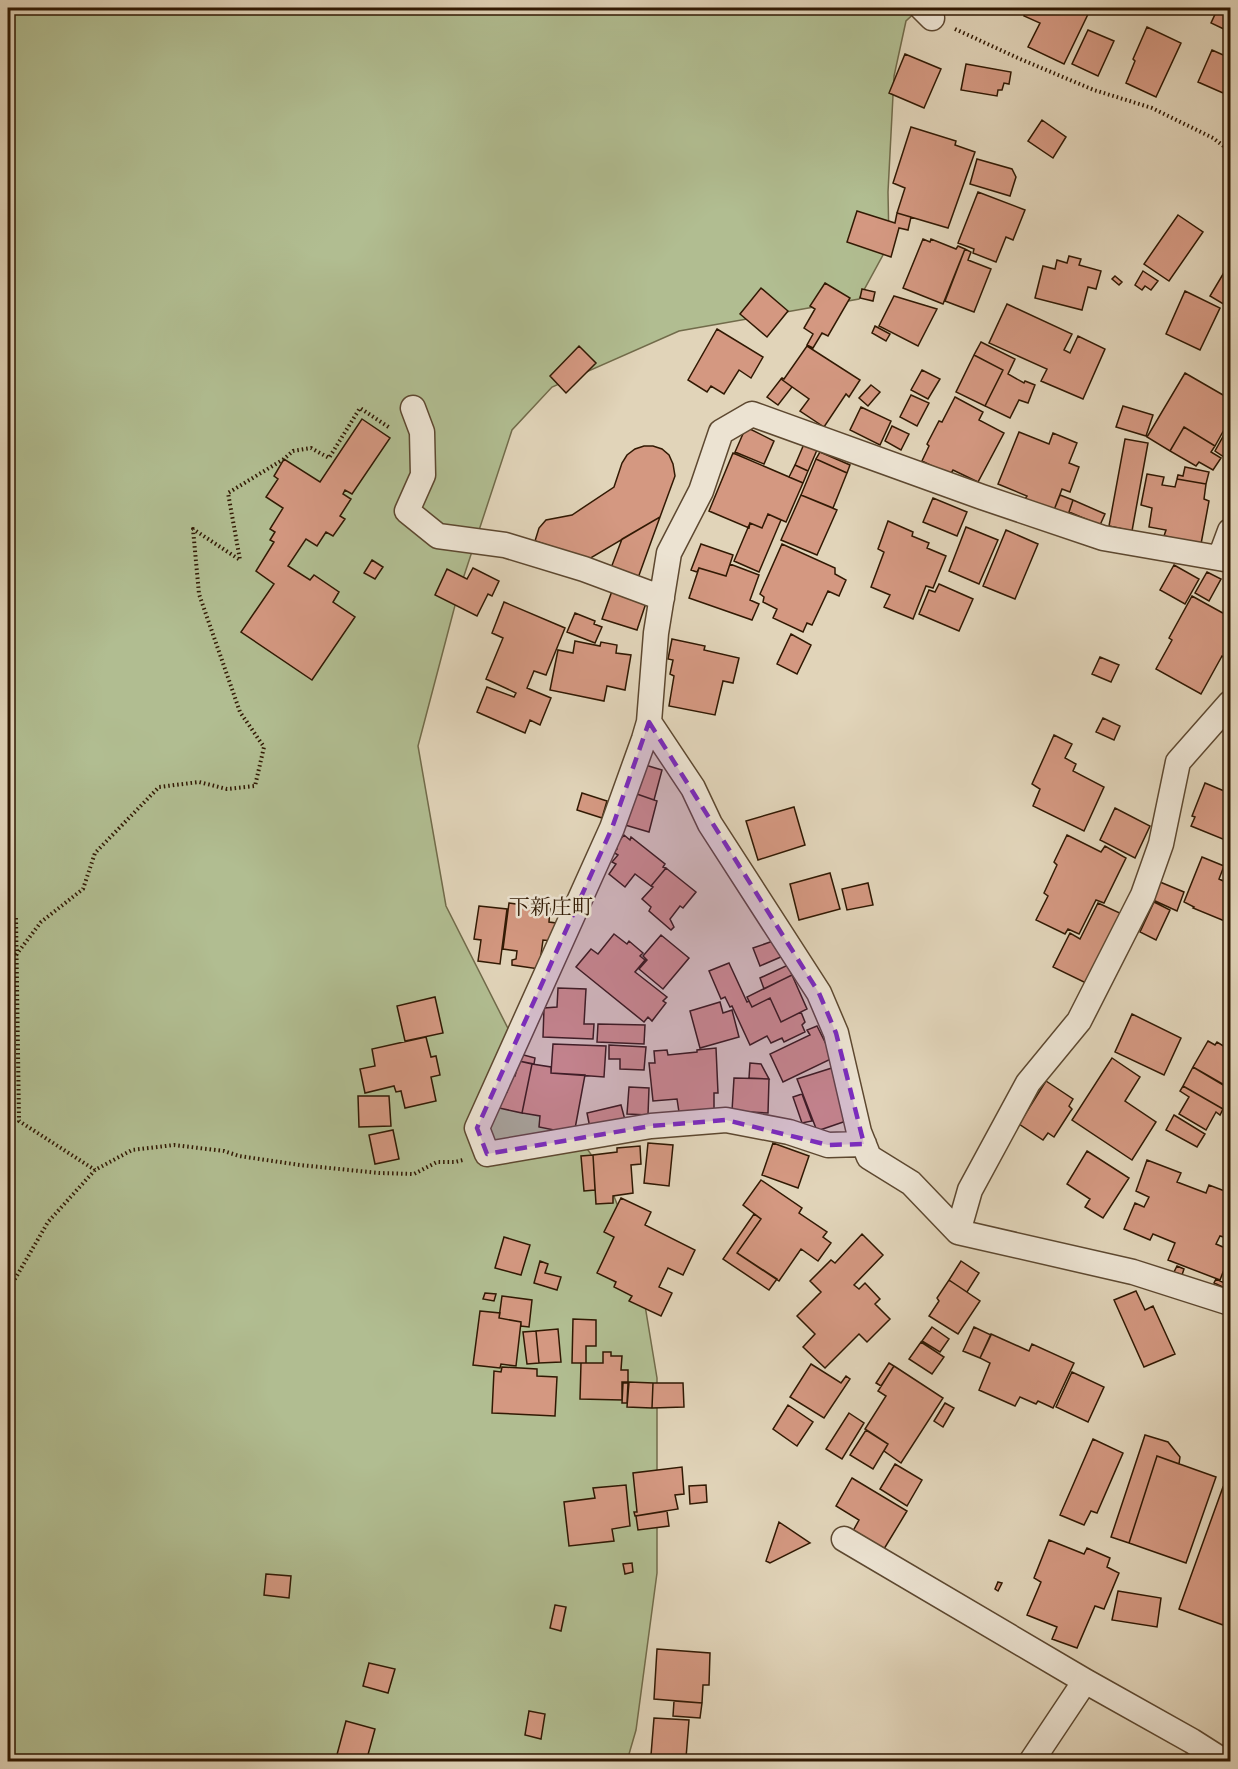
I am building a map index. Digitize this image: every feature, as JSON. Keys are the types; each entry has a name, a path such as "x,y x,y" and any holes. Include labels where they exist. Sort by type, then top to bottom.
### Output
{"street":[{"path":"413,408 422,432 423,475 407,511 438,536 505,545 584,569 662,598"},
{"path":"864,1144 828,1145 789,1132 726,1120 651,1126 487,1154 477,1128 612,828 650,722 656,633 669,553 701,491 721,432 752,414 1103,538 1225,559 1230,531"},
{"path":"958,1232 970,1190 1028,1083 1079,1021 1143,895 1161,844 1178,762 1230,703"},
{"path":"650,722 693,788 710,824 819,993 836,1033 859,1132 869,1157 911,1183 958,1232 1133,1272 1230,1303"},
{"path":"844,1539 1225,1761"},
{"path":"1030,1761 1085,1681"}],"path":[{"path":"927,13 1030,64 1094,90 1152,108 1213,138 1230,151"},
{"path":"16,955 41,922 83,889 95,853 159,787 199,782 227,789 255,786 264,747 240,712 199,594 193,529 240,560 228,493 284,459 293,451 310,448 329,458 360,408 393,430 422,441"},
{"path":"8,916 16,917 19,1121 95,1170"},
{"path":"8,1291 48,1222 95,1170 132,1150 174,1145 224,1151 238,1156 300,1165 414,1174 437,1162 455,1162 487,1154"}],"highlighted area":[{"path":"649,722 819,993 836,1033 864,1144 828,1145 726,1120 651,1126 487,1154 477,1128 612,828"}],"green space":[{"path":"8,8 920,8 906,21 894,76 888,192 889,244 859,299 679,331 552,387 512,430 458,594 418,746 446,906 524,1060 605,1174 636,1251 657,1378 657,1573 636,1730 627,1761 8,1762"}],"building":[{"path":"1028,8 1091,8 1064,64 1028,47 1040,23 1024,16"},
{"path":"1218,8 1230,8 1230,32 1211,23"},
{"path":"1147,27 1181,43 1156,97 1126,83 1135,61 1133,59"},
{"path":"1088,30 1114,41 1098,76 1072,64"},
{"path":"1212,50 1230,58 1230,77 1223,93 1198,82"},
{"path":"905,54 941,69 924,108 889,93"},
{"path":"966,64 1011,72 1009,84 1004,83 1002,90 998,90 997,96 961,90"},
{"path":"1230,100 1230,115 1225,112"},
{"path":"1042,120 1066,137 1053,158 1028,141"},
{"path":"911,127 956,141 955,145 975,152 948,228 897,213 905,188 893,183"},
{"path":"977,159 1012,169 1016,177 1010,196 970,184"},
{"path":"978,192 1025,210 1013,240 1006,237 996,262 973,253 974,249 958,243"},
{"path":"857,211 895,223 897,213 911,217 908,230 899,228 891,257 847,242"},
{"path":"1178,215 1203,232 1169,281 1144,264"},
{"path":"923,239 930,242 931,239 956,249 958,246 965,249 943,304 903,288"},
{"path":"965,249 971,252 968,260 991,269 974,312 945,301"},
{"path":"1069,256 1081,259 1079,265 1101,271 1096,289 1088,287 1082,310 1035,298 1043,266 1055,269 1057,260 1067,263"},
{"path":"1230,265 1230,308 1210,296"},
{"path":"1143,271 1158,281 1151,290 1145,286 1142,290 1135,285"},
{"path":"1115,276 1122,282 1119,285 1112,279"},
{"path":"825,283 850,298 828,336 822,333 813,348 807,345 813,334 804,328 815,309 810,306"},
{"path":"761,288 788,311 767,337 740,314"},
{"path":"862,289 875,292 873,301 860,298"},
{"path":"1185,291 1220,308 1200,350 1166,334"},
{"path":"894,296 937,309 918,346 879,326"},
{"path":"1007,304 1072,334 1064,350 1070,353 1078,336 1105,349 1083,399 1041,381 1047,369 989,343"},
{"path":"875,326 890,334 886,341 872,333"},
{"path":"717,329 763,357 751,378 739,370 724,394 711,386 707,392 688,380"},
{"path":"981,342 1015,359 1008,374 1024,383 1025,381 1035,385 1028,403 1019,400 1010,418 985,406 1003,370 974,355"},
{"path":"579,346 596,363 566,393 550,376"},
{"path":"807,346 860,380 849,397 846,394 824,427 800,411 809,399 781,379 784,379"},
{"path":"974,355 1003,370 985,406 956,392"},
{"path":"922,370 940,379 928,399 911,390"},
{"path":"1185,373 1230,399 1230,419 1215,446 1184,427 1170,451 1147,437"},
{"path":"781,379 792,387 778,405 767,397"},
{"path":"871,385 880,392 868,406 859,398"},
{"path":"911,395 929,403 917,426 900,417"},
{"path":"955,397 983,412 979,420 1004,433 978,482 953,470 950,475 922,461 929,446 927,444"},
{"path":"1123,406 1153,415 1146,436 1116,427"},
{"path":"861,407 891,421 880,445 850,430"},
{"path":"362,419 390,438 352,494 345,490 343,494 351,499 340,516 345,519 333,536 326,532 317,546 306,539 288,566 310,580 314,575 339,592 333,602 355,617 312,680 241,632 274,584 256,571 274,542 270,540 275,532 270,529 283,508 266,497 278,479 274,476 284,459 320,482"},
{"path":"1230,424 1230,461 1215,451"},
{"path":"892,426 909,434 901,450 885,441"},
{"path":"746,427 774,441 764,464 735,452"},
{"path":"1184,427 1215,446 1211,452 1221,458 1213,470 1199,462 1196,466 1170,451"},
{"path":"1019,432 1049,444 1053,433 1077,443 1069,463 1079,467 1070,492 1062,489 1054,510 1025,499 1027,496 998,484"},
{"path":"1125,439 1148,443 1132,531 1109,526"},
{"path":"804,444 817,450 808,471 795,465"},
{"path":"644,446 662,449 669,455 673,464 675,476 660,517 589,559 535,541 539,528 546,520 572,515 614,487 627,455"},
{"path":"820,452 850,465 847,473 816,459"},
{"path":"733,453 803,483 786,522 768,514 762,528 750,523 749,528 709,511"},
{"path":"816,459 847,473 833,508 801,495"},
{"path":"795,465 808,471 803,483 789,477"},
{"path":"1185,467 1209,472 1206,484 1177,479 1178,475 1183,476"},
{"path":"1147,474 1164,477 1162,485 1175,487 1177,479 1206,484 1204,499 1209,501 1201,544 1164,536 1166,530 1149,527 1152,508 1141,505"},
{"path":"801,495 837,510 817,555 781,540"},
{"path":"1060,495 1073,500 1068,515 1054,510"},
{"path":"933,498 967,512 957,536 923,522"},
{"path":"1073,500 1105,514 1100,525 1069,512"},
{"path":"768,514 781,520 759,572 734,561 750,523 762,528"},
{"path":"660,517 638,578 611,568 622,539"},
{"path":"888,521 913,532 912,536 929,543 927,548 946,556 933,588 926,586 913,619 884,607 890,595 871,587 884,552 878,549"},
{"path":"966,527 998,540 979,584 949,571"},
{"path":"1006,530 1038,544 1015,599 983,586"},
{"path":"701,544 733,555 726,576 699,568 697,572 691,570"},
{"path":"782,544 835,568 835,574 846,580 839,596 828,591 812,625 807,623 803,632 773,618 777,609 763,602 764,597 760,594"},
{"path":"372,560 383,567 375,579 364,573"},
{"path":"730,564 759,575 750,600 759,604 752,620 689,598 699,568 726,576"},
{"path":"1174,565 1199,579 1185,604 1160,590"},
{"path":"473,568 499,581 492,596 488,594 477,616 435,595 447,569 467,579"},
{"path":"1207,572 1221,579 1209,601 1195,593"},
{"path":"939,584 973,599 959,631 919,614 929,590 935,592"},
{"path":"612,591 646,603 637,630 602,619"},
{"path":"1192,596 1230,617 1230,661 1222,656 1201,694 1156,669 1172,640 1169,638"},
{"path":"504,602 565,628 546,675 534,671 527,688 551,698 540,725 530,720 525,733 477,712 487,687 514,697 516,693 486,679 503,638 492,633"},
{"path":"575,613 595,621 594,624 602,627 595,643 567,632"},
{"path":"791,634 811,645 797,674 777,664"},
{"path":"672,639 705,646 704,650 739,658 733,683 723,681 715,715 669,706 674,676 670,674 673,660 668,659"},
{"path":"575,641 600,646 601,642 617,645 616,653 631,655 625,690 607,686 604,701 550,690 558,650 573,653"},
{"path":"1100,657 1119,665 1111,682 1092,674"},
{"path":"1103,718 1120,726 1114,740 1096,732"},
{"path":"1054,735 1072,744 1065,758 1076,764 1073,771 1104,787 1084,831 1033,806 1040,789 1032,784"},
{"path":"642,764 662,770 654,800 634,793"},
{"path":"1205,783 1229,793 1230,790 1230,842 1191,826 1195,817 1192,816"},
{"path":"582,793 607,801 602,818 577,810"},
{"path":"634,793 657,801 649,832 625,825"},
{"path":"794,807 805,845 758,860 746,821"},
{"path":"1115,808 1150,826 1135,858 1100,840"},
{"path":"624,835 630,840 631,837 665,864 663,867 666,868 651,886 635,874 625,887 609,874 616,864 612,862 618,855 613,852 617,849 614,847"},
{"path":"1067,835 1101,852 1105,846 1126,858 1104,903 1096,900 1079,934 1068,929 1065,934 1036,920 1048,896 1044,893 1057,865 1054,862"},
{"path":"1202,857 1224,866 1219,879 1230,884 1230,913 1227,922 1184,902"},
{"path":"666,868 696,892 683,908 680,906 670,919 674,927 671,930 649,911 651,907 642,899"},
{"path":"830,873 840,909 799,920 790,884"},
{"path":"1160,882 1184,892 1177,911 1153,900"},
{"path":"868,883 873,905 847,910 842,889"},
{"path":"1154,902 1170,910 1156,940 1140,932"},
{"path":"509,903 550,909 549,922 556,923 553,941 543,940 539,969 512,965 517,951 503,949"},
{"path":"1098,903 1122,914 1088,984 1053,967 1070,933 1080,939"},
{"path":"479,906 507,909 500,964 478,961 481,940 474,939"},
{"path":"614,934 627,944 629,941 643,953 640,956 645,960 635,972 667,997 663,1001 666,1003 652,1021 648,1017 644,1022 576,967 591,949 598,954"},
{"path":"661,935 689,958 663,989 639,969 647,960 643,956"},
{"path":"776,940 783,956 760,966 753,948"},
{"path":"729,963 747,1002 749,1001 752,1007 770,998 781,1022 801,1012 805,1022 802,1025 805,1032 784,1042 782,1038 771,1043 767,1036 750,1045 732,1006 730,1007 725,997 721,999 709,971"},
{"path":"788,965 792,975 764,989 760,978"},
{"path":"792,975 807,1009 781,1022 770,998 752,1007 747,997"},
{"path":"558,988 586,989 584,1024 594,1024 593,1039 543,1037 544,1008 557,1007"},
{"path":"435,997 443,1033 405,1041 397,1006"},
{"path":"720,1002 723,1013 732,1010 739,1037 700,1048 690,1011"},
{"path":"1132,1014 1181,1038 1164,1075 1115,1052"},
{"path":"598,1024 645,1025 644,1044 597,1042"},
{"path":"817,1026 833,1058 783,1082 770,1054 810,1035 807,1030"},
{"path":"426,1037 431,1057 436,1056 440,1075 431,1077 436,1101 405,1108 401,1091 396,1092 394,1086 365,1093 360,1069 375,1066 372,1049"},
{"path":"1208,1041 1215,1045 1217,1042 1230,1050 1230,1078 1226,1086 1193,1067"},
{"path":"553,1044 606,1046 604,1077 551,1073"},
{"path":"609,1045 646,1047 644,1070 620,1069 620,1059 609,1059"},
{"path":"716,1048 718,1093 714,1093 714,1109 679,1112 677,1099 653,1101 649,1063 655,1063 654,1051 667,1050 668,1055"},
{"path":"520,1054 535,1058 534,1064 519,1061"},
{"path":"1112,1058 1140,1077 1125,1101 1156,1122 1132,1160 1072,1120"},
{"path":"519,1061 532,1064 522,1113 499,1108 502,1091 507,1092 511,1076 515,1076"},
{"path":"750,1063 761,1064 769,1079 749,1078"},
{"path":"532,1064 551,1067 551,1073 585,1075 574,1134 539,1127 540,1116 522,1113"},
{"path":"835,1067 852,1119 817,1131 797,1079"},
{"path":"1193,1067 1230,1089 1230,1096 1223,1109 1183,1086"},
{"path":"734,1078 769,1079 768,1113 732,1111"},
{"path":"1046,1081 1073,1099 1069,1106 1072,1109 1054,1137 1048,1133 1043,1140 1019,1124"},
{"path":"1183,1086 1223,1109 1220,1115 1216,1112 1206,1130 1179,1114 1189,1097 1180,1091"},
{"path":"629,1087 649,1088 648,1115 627,1114"},
{"path":"802,1094 812,1121 802,1123 793,1097"},
{"path":"358,1096 389,1096 391,1126 359,1127"},
{"path":"621,1105 625,1120 590,1128 587,1113"},
{"path":"1230,1112 1230,1126 1225,1123"},
{"path":"1174,1115 1205,1134 1197,1147 1166,1130"},
{"path":"393,1130 399,1159 375,1164 369,1135"},
{"path":"648,1143 673,1145 669,1186 644,1183"},
{"path":"773,1143 809,1156 798,1188 762,1175"},
{"path":"640,1146 641,1164 631,1165 633,1193 613,1196 613,1203 596,1204 593,1155 617,1152 617,1148"},
{"path":"1087,1151 1129,1178 1103,1218 1085,1207 1090,1199 1067,1184"},
{"path":"593,1155 595,1190 584,1191 581,1156"},
{"path":"1147,1160 1181,1173 1177,1182 1206,1193 1209,1185 1230,1193 1230,1229 1227,1238 1220,1236 1216,1244 1230,1250 1220,1280 1168,1260 1175,1243 1153,1234 1150,1240 1124,1229 1135,1203 1144,1207 1149,1197 1136,1191"},
{"path":"761,1180 802,1208 799,1213 827,1232 823,1237 831,1243 818,1261 801,1249 779,1281 737,1253 761,1219 743,1205"},
{"path":"621,1198 651,1212 645,1225 695,1250 683,1275 668,1268 659,1287 672,1293 661,1316 629,1301 632,1296 614,1287 616,1282 597,1273 614,1237 604,1232"},
{"path":"754,1214 761,1219 737,1253 777,1279 769,1290 723,1259"},
{"path":"862,1234 883,1255 854,1285 859,1289 865,1283 880,1299 875,1304 890,1319 867,1342 859,1334 825,1368 803,1347 815,1334 797,1316 821,1292 810,1281 831,1260 835,1263"},
{"path":"504,1237 530,1245 521,1275 495,1268"},
{"path":"540,1261 548,1264 545,1273 561,1277 557,1290 534,1283"},
{"path":"961,1261 979,1273 967,1292 949,1280"},
{"path":"1177,1266 1184,1269 1182,1275 1174,1272"},
{"path":"1216,1279 1229,1285 1227,1289 1214,1283"},
{"path":"949,1280 980,1301 958,1334 929,1316"},
{"path":"1136,1291 1145,1310 1153,1306 1175,1354 1144,1367 1114,1300"},
{"path":"485,1293 496,1294 494,1301 483,1299"},
{"path":"502,1296 532,1300 529,1327 521,1326 521,1322 499,1318"},
{"path":"480,1311 500,1313 499,1318 521,1322 516,1366 501,1364 500,1368 473,1365"},
{"path":"573,1319 596,1320 596,1346 586,1346 586,1363 572,1363"},
{"path":"932,1327 949,1339 940,1352 922,1341"},
{"path":"974,1327 991,1335 980,1358 963,1351"},
{"path":"558,1329 561,1362 539,1363 536,1331"},
{"path":"536,1331 539,1363 527,1364 523,1332"},
{"path":"991,1334 1029,1351 1032,1344 1074,1363 1053,1408 1038,1401 1036,1404 1020,1397 1015,1406 979,1390 990,1363 980,1358"},
{"path":"921,1342 944,1357 932,1374 909,1359"},
{"path":"1230,1343 1230,1361 1226,1359"},
{"path":"603,1352 611,1352 611,1356 622,1356 621,1370 628,1370 628,1382 622,1382 622,1400 580,1399 581,1363 603,1363"},
{"path":"889,1363 894,1366 881,1386 876,1383"},
{"path":"811,1364 841,1383 846,1376 850,1379 824,1418 790,1397"},
{"path":"894,1366 943,1398 901,1463 884,1451 888,1444 865,1429 886,1396 878,1391"},
{"path":"502,1367 537,1369 537,1376 557,1377 555,1416 492,1413 494,1371 501,1372"},
{"path":"1072,1372 1104,1387 1088,1422 1056,1407"},
{"path":"629,1382 653,1383 652,1408 627,1407"},
{"path":"623,1383 628,1383 627,1403 622,1403"},
{"path":"653,1383 683,1383 684,1407 652,1408"},
{"path":"945,1403 954,1408 943,1427 934,1421"},
{"path":"788,1405 813,1422 797,1446 773,1429"},
{"path":"849,1413 864,1423 842,1459 826,1449"},
{"path":"866,1430 888,1444 873,1469 850,1455"},
{"path":"1145,1435 1168,1442 1180,1457 1179,1464 1157,1456 1129,1543 1111,1537"},
{"path":"1093,1439 1123,1453 1097,1513 1091,1511 1084,1525 1060,1515"},
{"path":"1157,1456 1216,1477 1186,1563 1129,1543"},
{"path":"895,1464 922,1480 907,1506 880,1489"},
{"path":"682,1467 684,1494 675,1495 678,1509 635,1516 634,1512 637,1512 633,1473"},
{"path":"852,1478 907,1511 884,1549 853,1531 859,1520 836,1506"},
{"path":"626,1485 630,1526 612,1529 614,1541 569,1546 564,1502 595,1498 593,1488"},
{"path":"706,1485 707,1502 690,1504 689,1486"},
{"path":"1223,1487 1230,1489 1230,1605 1223,1625 1179,1609"},
{"path":"667,1511 669,1526 638,1530 636,1516"},
{"path":"779,1522 810,1543 770,1563 766,1561"},
{"path":"1049,1540 1084,1554 1087,1548 1110,1558 1107,1567 1119,1573 1104,1609 1095,1606 1077,1648 1052,1639 1057,1627 1027,1615 1041,1582 1034,1578"},
{"path":"632,1563 633,1572 625,1574 623,1564"},
{"path":"266,1574 291,1576 289,1598 264,1595"},
{"path":"998,1582 1002,1583 998,1591 995,1589"},
{"path":"1118,1591 1161,1598 1157,1627 1112,1620"},
{"path":"555,1605 566,1607 561,1631 550,1628"},
{"path":"657,1649 710,1653 709,1685 703,1685 702,1703 654,1699"},
{"path":"369,1663 395,1669 388,1693 363,1686"},
{"path":"674,1701 702,1703 700,1718 673,1716"},
{"path":"529,1711 545,1714 541,1739 525,1735"},
{"path":"654,1718 689,1720 686,1758 651,1755"},
{"path":"346,1721 375,1729 366,1762 335,1762"}],"district":[{"name":"下新庄町","path":"551,907"}]}
